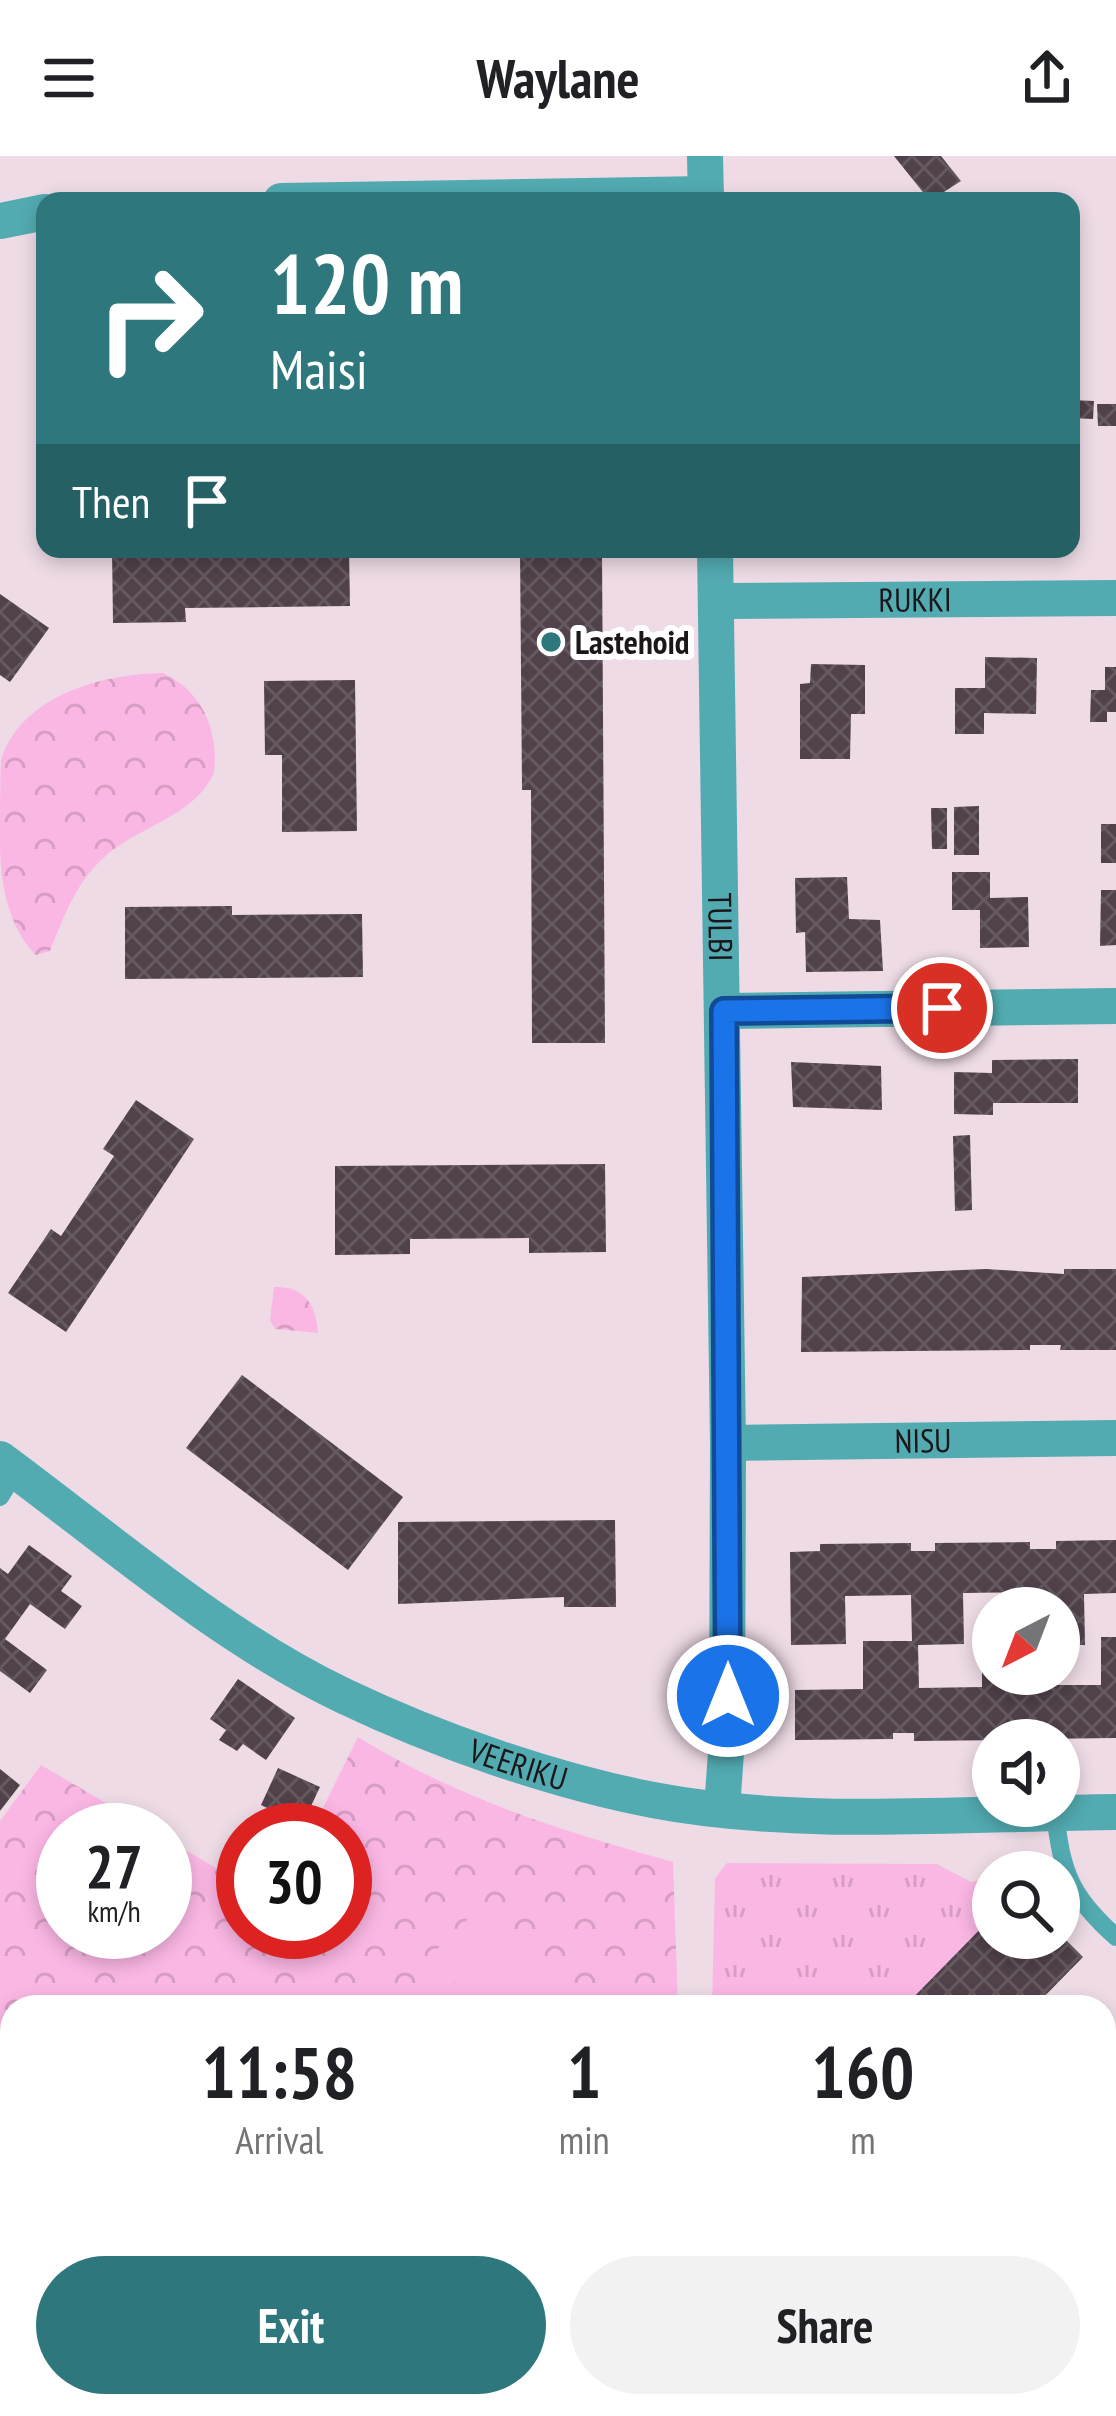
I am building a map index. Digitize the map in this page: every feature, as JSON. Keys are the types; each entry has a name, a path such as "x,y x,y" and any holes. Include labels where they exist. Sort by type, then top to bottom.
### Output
{"street":[{"path":"705,156 706,192"},
{"path":"0,220 36,214"},
{"name":"TULBI","path":"715,558 728,1443 722,1809"},
{"name":"RUKKI","path":"716,601 1116,598"},
{"path":"724,1011 1116,1006"},
{"name":"NISU","path":"728,1443 1116,1438"},
{"name":"VEERIKU","path":"5,1476 234,1630 343,1696 544,1773 654,1800 722,1809 972,1812"},
{"name":"VEERIKU","path":"1080,1813 1116,1812"}],"lane":[{"path":"1057,1827 1061,1867 1084,1907 1116,1936"}],"green space":[{"path":"163,673 188,690 205,714 214,742 214,773 194,800 98,863 73,898 50,951 36,955 12,918 4,888 1,760 27,719 68,692 116,678"},
{"path":"274,1287 301,1293 314,1313 318,1333 275,1329 270,1320"},
{"path":"358,1737 433,1778 511,1811 673,1862 678,1995 0,1995 0,1821 41,1765 106,1803 36,1803 36,1959 192,1959 192,1854 216,1868 216,1959 372,1959 372,1803 325,1803"},
{"path":"727,1863 937,1864 972,1882 972,1937 916,1995 712,1995 715,1878"},
{"path":"481,1906 570,1995 467,1995 430,1956"}],"building":[{"path":"894,156 941,156 961,181 944,192 923,192"},
{"path":"1080,400 1094,401 1093,419 1080,418"},
{"path":"1097,404 1116,404 1116,426 1098,426"},
{"path":"112,558 349,558 350,606 185,608 186,622 113,623"},
{"path":"520,558 602,558 605,1043 532,1043 531,790 522,790"},
{"path":"0,594 49,628 10,682 0,675"},
{"path":"985,657 1037,658 1036,714 984,713 984,734 955,734 955,688 985,688"},
{"path":"811,664 865,665 865,714 851,714 850,759 800,759 800,684 810,683"},
{"path":"1105,667 1116,667 1116,712 1107,712 1107,722 1090,722 1091,690 1105,690"},
{"path":"355,680 357,831 282,832 282,755 265,755 264,681"},
{"path":"979,806 979,855 954,855 954,807"},
{"path":"931,808 947,808 947,849 932,849"},
{"path":"1101,824 1116,824 1116,863 1101,863"},
{"path":"952,872 990,872 990,898 1028,897 1029,947 980,948 980,910 952,910"},
{"path":"847,877 849,919 880,920 883,971 806,972 805,932 796,933 795,878"},
{"path":"1101,890 1116,890 1116,945 1100,946"},
{"path":"232,906 232,915 362,914 363,977 125,979 125,907"},
{"path":"1078,1059 1078,1103 993,1103 993,1115 954,1114 954,1072 992,1073 992,1060"},
{"path":"791,1062 881,1066 882,1110 793,1107"},
{"path":"136,1100 194,1139 66,1332 8,1293 51,1229 61,1236 114,1156 103,1149"},
{"path":"970,1135 972,1210 955,1211 953,1136"},
{"path":"605,1164 606,1252 529,1253 529,1238 410,1239 410,1254 335,1255 335,1166"},
{"path":"986,1269 1064,1274 1064,1269 1116,1269 1116,1350 1030,1345 1030,1350 801,1352 802,1277"},
{"path":"242,1375 403,1497 348,1570 186,1448"},
{"path":"615,1520 616,1607 564,1607 564,1597 398,1604 398,1522"},
{"path":"1116,1540 1116,1593 1084,1594 1085,1645 1080,1645 1080,1587 972,1587 972,1593 963,1593 964,1644 918,1645 919,1688 972,1687 972,1695 1080,1695 1080,1685 1101,1685 1101,1637 1116,1637 1116,1738 1080,1738 1080,1719 972,1719 972,1740 914,1741 914,1733 893,1733 893,1739 795,1740 795,1690 863,1689 863,1641 912,1641 911,1595 845,1596 846,1644 791,1645 790,1552 820,1551 820,1544 911,1543 911,1551 935,1551 935,1543 1030,1542 1030,1549 1056,1549 1056,1541"},
{"path":"29,1545 72,1576 61,1591 82,1606 65,1629 30,1604 5,1639 47,1670 30,1693 0,1671 0,1568 8,1574"},
{"path":"238,1679 295,1718 266,1760 243,1744 237,1751 219,1740 226,1730 210,1719"},
{"path":"278,1768 320,1787 312,1803 262,1803"},
{"path":"0,1769 20,1785 0,1811"},
{"path":"972,1937 972,1959 1080,1959 1080,1954 1083,1957 1046,1995 916,1995"}],"place":[{"name":"Lastehoid","path":"551,642"}],"route":[{"path":"728,1696 724,1011 942,1008"}]}
